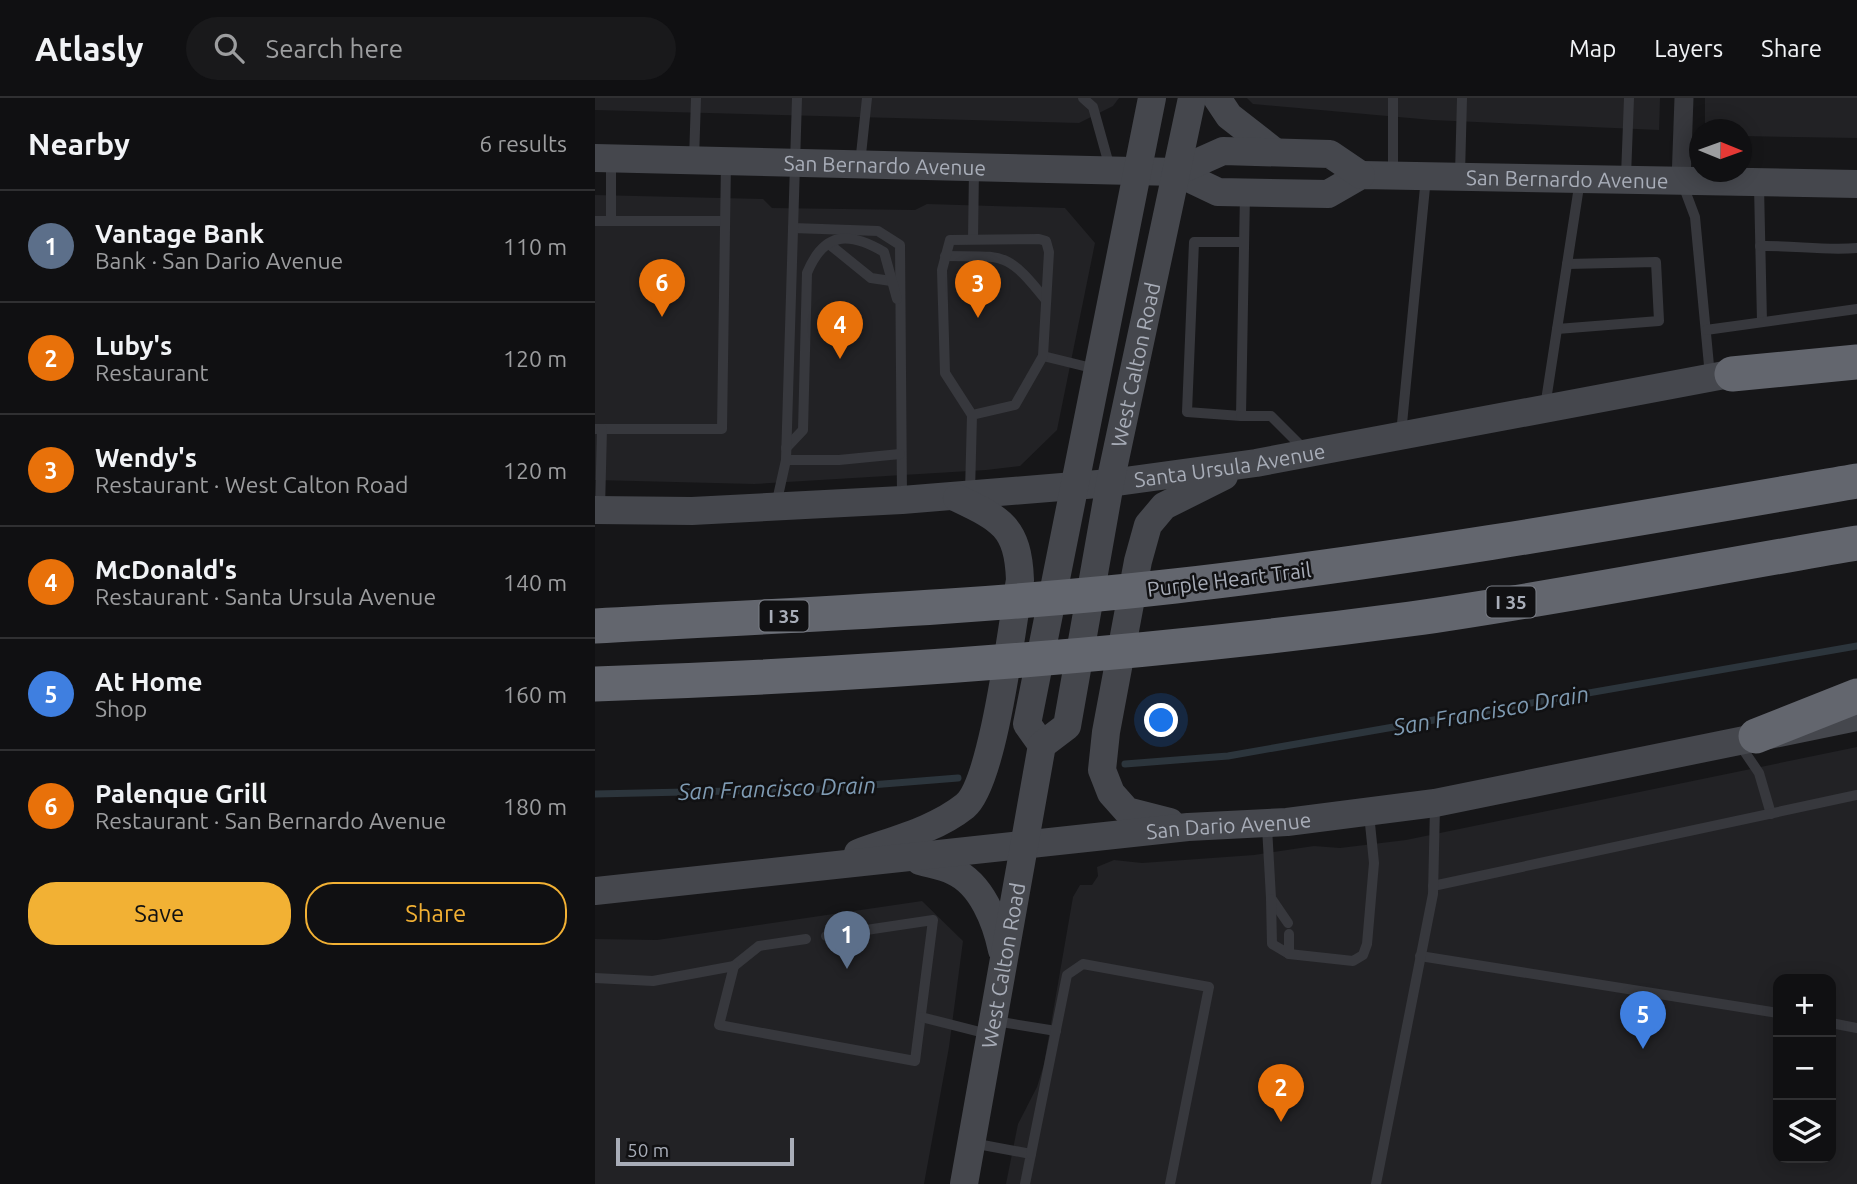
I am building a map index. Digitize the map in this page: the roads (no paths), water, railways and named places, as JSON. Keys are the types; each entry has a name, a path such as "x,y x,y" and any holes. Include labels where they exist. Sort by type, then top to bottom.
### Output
{"highway":[{"path":"1721,376 1857,362"},
{"name":"Purple Heart Trail","path":"595,626 972,606 1174,586 1406,557 1857,481"},
{"name":"I 35","path":"595,684 768,679 1163,649 1412,618 1857,543"},
{"path":"1746,737 1857,695"}],"main road":[{"name":"West Calton Road","path":"1042,745 1027,724 1097,369 1124,170 1152,98"},
{"name":"West Calton Road","path":"964,1184 1042,745 1067,726 1110,483 1192,98"},
{"path":"1217,98 1229,116 1275,152"},
{"name":"San Bernardo Avenue","path":"1176,172 1223,151 1275,152 1330,154 1361,176"},
{"path":"1245,193 1249,177 1258,168 1305,153"},
{"name":"San Bernardo Avenue","path":"603,158 796,165 860,164 1176,172 1218,192 1245,193 1328,194 1361,176 1857,184"},
{"name":"Santa Ursula Avenue","path":"597,510 692,511 963,497 1110,483 1256,463 1857,350"},
{"path":"1188,827 1127,811 1111,793 1103,770 1106,732 1138,561 1148,525 1164,506 1182,495 1256,463"},
{"path":"822,867 936,823 966,805 979,788 990,748 1020,580 1019,554 1011,533 995,516 963,497"},
{"name":"San Dario Avenue","path":"595,891 1188,827 1266,823 1435,803 1746,737 1857,717"},
{"path":"907,858 955,871 980,895 996,924 1003,959"}],"street":[{"path":"1681,181 1684,98"}],"lane":[{"path":"694,160 696,98"},
{"path":"776,506 786,460 797,98"},
{"path":"860,164 867,98"},
{"path":"1083,98 1093,107 1124,170"},
{"path":"1393,98 1393,176"},
{"path":"1460,177 1462,98"},
{"path":"1626,180 1629,98"},
{"path":"603,158 611,221"},
{"path":"597,510 598,429 722,429 726,161"},
{"path":"973,239 974,167"},
{"path":"1401,436 1426,177"},
{"path":"1545,409 1580,179"},
{"path":"1681,181 1695,217 1706,330 1721,376"},
{"path":"1759,183 1762,321"},
{"path":"1241,416 1245,193"},
{"path":"595,221 725,221"},
{"path":"793,228 878,231 900,245 902,500"},
{"path":"786,448 803,430 807,273 814,255 837,240 860,239 884,252 900,309"},
{"path":"963,497 972,415 945,373 942,270 950,240 1046,241 1049,252 1042,356 1015,405 972,415"},
{"path":"1244,242 1194,242 1187,412 1271,416 1308,453"},
{"path":"829,244 871,278 891,281"},
{"path":"1760,246 1784,245 1828,251 1857,248"},
{"path":"945,256 1004,257 1026,276 1045,299"},
{"path":"1557,329 1659,321 1656,262 1567,264"},
{"path":"1706,330 1857,309"},
{"path":"1042,356 1097,369"},
{"path":"786,460 839,460 900,454"},
{"path":"1746,737 1771,814"},
{"path":"1433,886 1857,795"},
{"path":"1376,1184 1433,886 1435,803"},
{"path":"1266,823 1272,944 1289,954 1353,961 1363,955 1367,944 1374,863 1369,811"},
{"path":"1271,898 1288,929 1289,954"},
{"path":"734,966 719,1025 915,1061 933,920 826,936"},
{"path":"595,978 653,981 734,966 759,946 806,939"},
{"path":"1420,956 1773,1012"},
{"path":"1025,1184 1067,975 1083,964 1209,986 1170,1184"},
{"path":"921,1017 991,1028 1056,1031"},
{"path":"1836,1024 1857,1028"},
{"path":"972,1143 1031,1154"}],"waterway":[{"name":"San Francisco Drain","path":"1125,764 1228,756 1857,646"},
{"name":"San Francisco Drain","path":"595,794 821,789 958,778"}],"place":[{"name":"Palenque Grill","path":"662,317"},
{"name":"Wendy's","path":"978,318"},
{"name":"McDonald's","path":"840,359"},
{"name":"Vantage Bank","path":"847,969"},
{"name":"At Home","path":"1643,1049"},
{"name":"Luby's","path":"1281,1122"}]}
